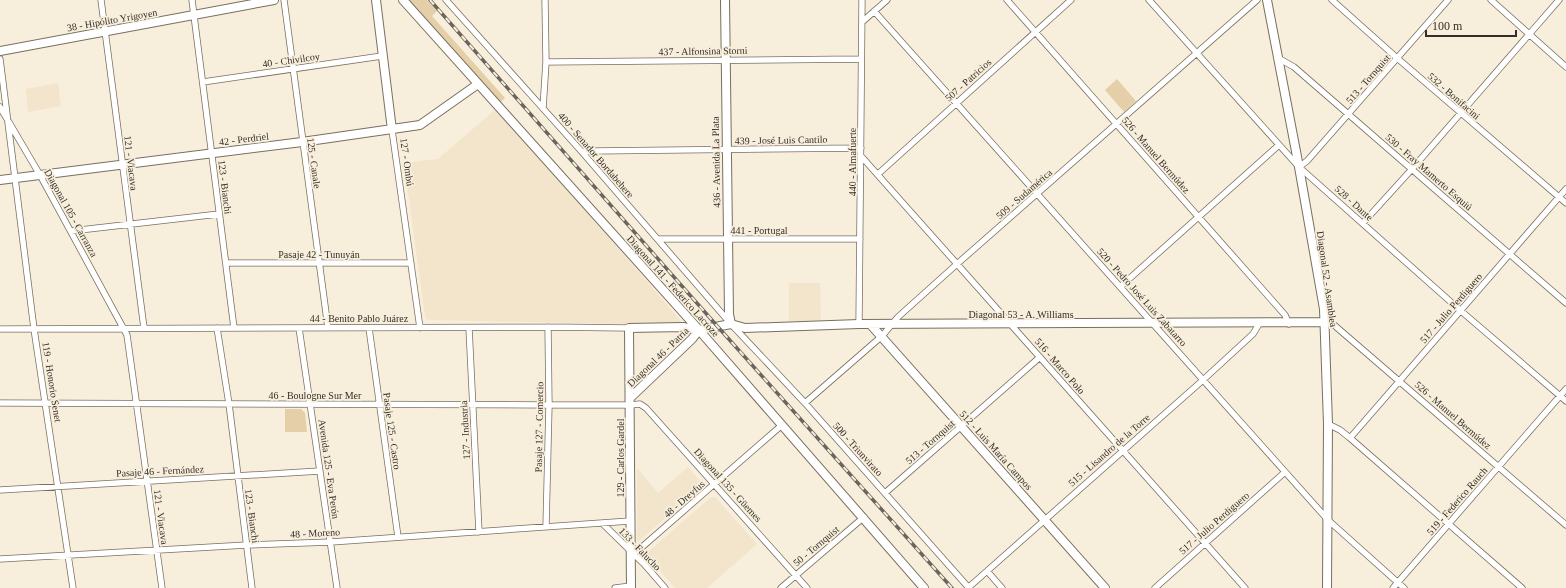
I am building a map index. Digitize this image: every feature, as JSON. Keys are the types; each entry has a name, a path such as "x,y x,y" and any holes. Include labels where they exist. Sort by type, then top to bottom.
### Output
{"street":[{"name":"121 - Viacava","path":"101,0 144,328"},
{"name":"123 - Bianchi","path":"192,0 234,328"},
{"name":"38 - Hipólito Yrigoyen","path":"0,51 274,0"},
{"name":"125 - Canale","path":"284,0 328,328"},
{"name":"127 - Ombú","path":"376,0 382,56 420,328"},
{"name":"Diagonal 141 - Federico Lacroze","path":"403,0 699,330 864,517 924,588"},
{"name":"400 - Senador Bordabehere","path":"446,0 582,152 731,324"},
{"path":"543,108 546,62 545,0"},
{"name":"436 - Avenida La Plata","path":"725,0 728,314 731,324"},
{"name":"440 - Almafuerte","path":"859,324 862,0"},
{"path":"862,22 887,0"},
{"name":"526 - Manuel Bermúdez","path":"1007,0 1285,315 1289,324"},
{"name":"507 - Patricios","path":"878,174 1071,0"},
{"name":"528 - Dante","path":"1149,0 1299,167 1461,311 1566,401"},
{"name":"509 - Sudamérica","path":"804,403 882,336 898,317 957,264 1257,0"},
{"name":"Diagonal 52 - Asamblea","path":"1268,0 1299,167 1325,322 1328,424 1327,588"},
{"name":"513 - Tornquist","path":"1299,167 1308,161 1448,0"},
{"path":"1491,0 1566,67"},
{"path":"1363,223 1559,0"},
{"name":"532 - Bonifacini","path":"1336,1 1397,58 1566,203"},
{"name":"520 - Pedro José Luis Zabatarro","path":"874,11 957,102 1037,194 1328,520 1404,588"},
{"name":"40 - Chivilcoy","path":"203,82 382,56"},
{"name":"530 - Fray Mamerto Esquiú","path":"1278,58 1294,67 1566,303"},
{"name":"119 - Honorio Senet","path":"0,59 34,330 73,588"},
{"name":"437 - Alfonsina Storni","path":"546,62 861,59"},
{"name":"42 - Perdriel","path":"0,180 302,142 392,130 423,124 478,84"},
{"name":"Diagonal 105 - Carranza","path":"0,107 40,175 125,330"},
{"path":"1120,287 1279,145"},
{"name":"439 - José Luis Cantilo","path":"582,152 592,150 861,148"},
{"name":"516 - Marco Polo","path":"861,156 1012,324 1245,588"},
{"name":"517 - Julio Perdiguero","path":"1350,438 1566,189"},
{"path":"71,231 219,214"},
{"name":"441 - Portugal","path":"658,239 860,239"},
{"name":"Pasaje 42 - Tunuyán","path":"226,263 411,263"},
{"name":"526 - Manuel Bermúdez","path":"1325,322 1334,325 1566,525"},
{"name":"Diagonal 53 - A. Williams","path":"718,327 731,324 745,328 859,324 1289,324 1325,322"},
{"name":"500 - Triunvirato","path":"731,324 804,403 969,588"},
{"name":"515 - Lisandro de la Torre","path":"969,588 1044,519 1203,380 1253,334 1259,324"},
{"name":"512 - Luis María Campos","path":"872,325 1105,588"},
{"name":"Pasaje 127 - Comercio","path":"546,527 549,405 548,327"},
{"name":"44 - Benito Pablo Juárez","path":"0,329 125,330 144,328 683,327 699,330 718,327"},
{"name":"123 - Bianchi","path":"217,328 229,404 252,588"},
{"name":"Avenida 125 - Eva Perón","path":"299,328 337,588"},
{"name":"Pasaje 125 - Castro","path":"369,328 398,536"},
{"name":"127 - Industria","path":"469,328 479,532"},
{"name":"129 - Carlos Gardel","path":"629,328 630,521 632,553 631,587"},
{"name":"121 - Viacava","path":"125,330 137,403 162,588"},
{"name":"Diagonal 46 - Patria","path":"630,401 692,339 699,330"},
{"name":"513 - Tornquist","path":"885,493 1040,357"},
{"name":"519 - Federico Rauch","path":"1393,588 1566,389"},
{"name":"46 - Boulogne Sur Mer","path":"0,403 549,405 630,401"},
{"name":"Diagonal 135 - Güemes","path":"630,401 640,404 646,408 807,588"},
{"path":"1328,424 1340,430 1350,438 1522,588"},
{"name":"48 - Dreyfus","path":"632,553 782,425"},
{"name":"Pasaje 46 - Fernández","path":"0,490 147,480 320,471"},
{"name":"517 - Julio Perdiguero","path":"1155,588 1285,472"},
{"name":"50 - Tornquist","path":"781,588 864,517"},
{"name":"48 - Moreno","path":"0,559 247,545 331,542 398,536 603,524 630,521"},
{"name":"133 - Falucho","path":"603,524 665,588"},
{"path":"987,571 1002,588"},
{"path":"615,588 631,587"}],"shaded area":[{"path":"408,0 427,0 437,11 432,16 505,98 500,103"},
{"path":"1117,79 1136,101 1124,112 1105,90"},
{"path":"58,83 61,106 28,112 26,89"},
{"path":"497,108 681,321 679,325 428,320 425,317 404,163 438,159"},
{"path":"789,283 820,283 821,321 789,321"},
{"path":"285,409 301,409 305,413 307,432 285,432"},
{"path":"688,467 702,483 702,486 638,542 637,468 658,493"},
{"path":"711,497 715,497 757,544 707,588 675,588 648,557 648,552"}],"railway":[{"path":"430,0 718,327 952,588"}]}
